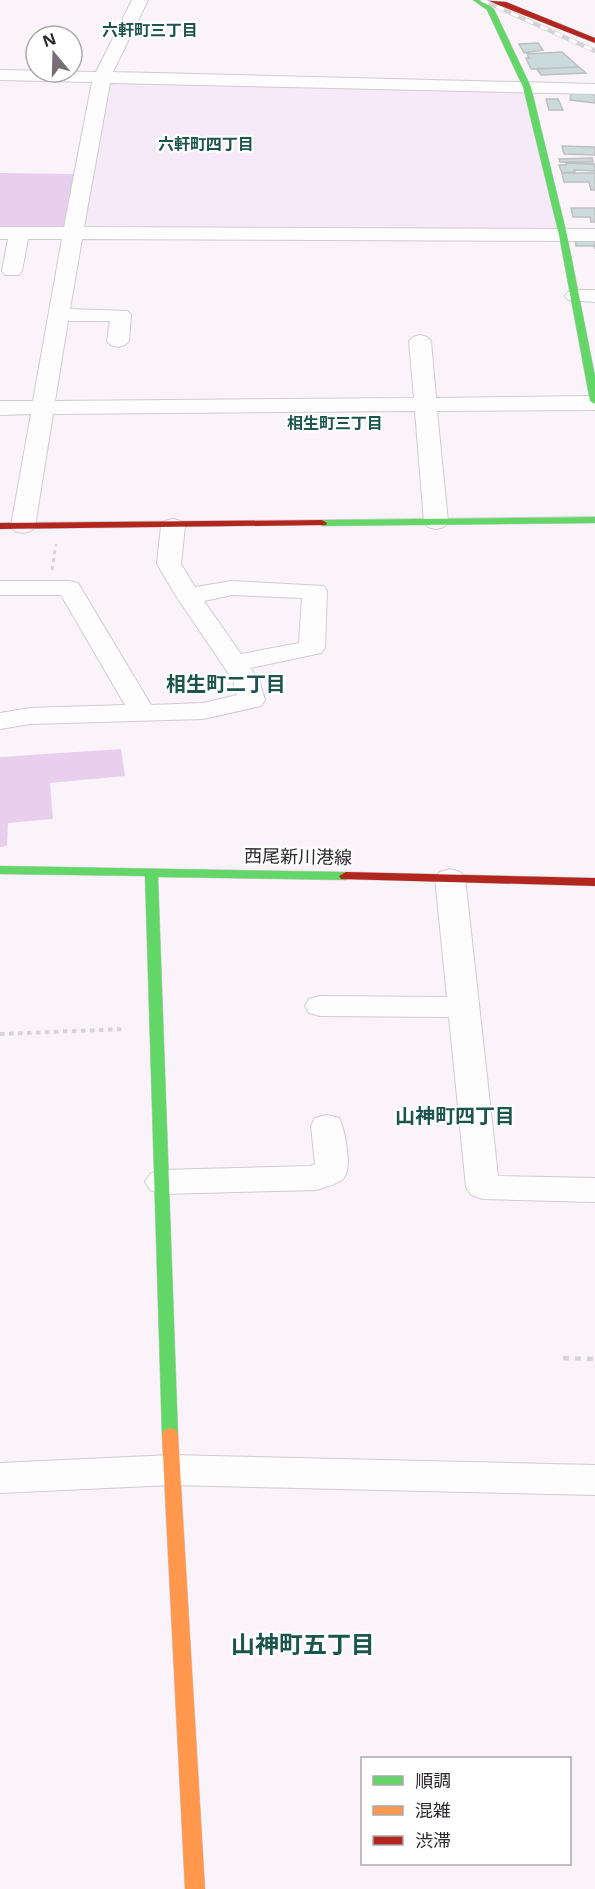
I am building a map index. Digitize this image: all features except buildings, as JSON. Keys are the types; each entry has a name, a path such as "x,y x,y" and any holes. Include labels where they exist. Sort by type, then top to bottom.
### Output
{"street":[{"path":"23,526 102,77 140,0"},
{"path":"0,408 595,402 585,296 563,235 527,87 490,9 477,0"},
{"path":"484,0 503,4 595,41"},
{"path":"0,75 595,89"},
{"path":"12,271 10,232 595,235"},
{"path":"59,315 121,315 118,341"},
{"path":"420,341 436,522"},
{"path":"0,526 595,520"},
{"path":"0,721 30,716 203,711 252,700 246,680 188,596 169,564 173,526"},
{"path":"0,588 69,588 143,713"},
{"path":"188,596 232,588 315,591 312,648 234,663"},
{"name":"西尾新川港線","path":"0,870 151,871 595,882"},
{"path":"151,871 171,1470 195,1889"},
{"path":"450,878 483,1187 595,1190"},
{"path":"320,1006 463,1007"},
{"path":"162,1182 316,1178 332,1170 327,1126"},
{"path":"0,1478 171,1470 595,1480"}],"path":[{"path":"50,588 58,526"},
{"path":"0,1034 157,1028"},
{"path":"563,1358 595,1359"}],"shaded area":[{"path":"102,77 527,87 563,235 73,232"},
{"path":"0,173 77,174 67,227 0,228"},
{"path":"121,749 125,776 50,783 53,819 8,823 7,846 0,847 0,757"}],"railway":[{"path":"482,0 595,51"}],"traffic: fast":[{"path":"477,0 490,9 527,87 563,235 595,401"},
{"path":"322,523 595,520"},
{"path":"0,870 346,876"},
{"path":"151,871 170,1435"}],"traffic: slow":[{"path":"170,1435 195,1889"}],"traffic: jam":[{"path":"484,0 503,4 595,41"},
{"path":"0,526 322,523"},
{"path":"346,876 595,882"}],"district":[{"name":"六軒町三丁目","path":"150,30"},
{"name":"六軒町四丁目","path":"206,144"},
{"name":"相生町三丁目","path":"335,423"},
{"name":"相生町二丁目","path":"226,684"},
{"name":"山神町四丁目","path":"455,1116"},
{"name":"山神町五丁目","path":"303,1645"}]}
